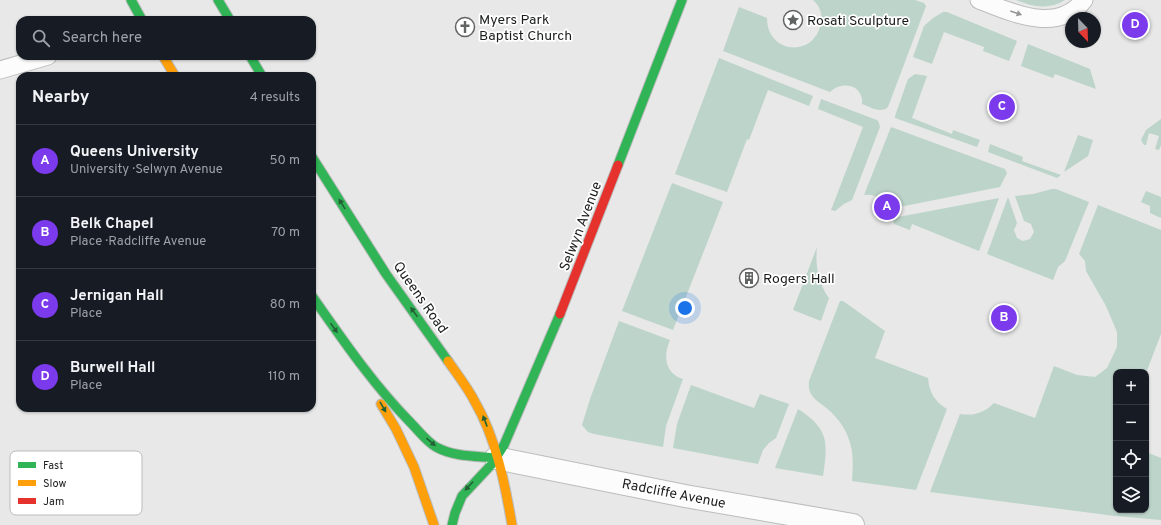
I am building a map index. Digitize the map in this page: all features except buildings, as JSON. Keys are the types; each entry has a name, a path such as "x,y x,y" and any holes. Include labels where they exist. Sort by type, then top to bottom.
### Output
{"street":[{"path":"131,0 138,16"},
{"path":"218,0 228,16"},
{"name":"Selwyn Avenue","path":"496,458 510,432 539,367 682,0"},
{"path":"165,60 173,72"},
{"path":"252,60 260,72"},
{"name":"Queens Road","path":"316,163 386,274 475,401 488,428 506,490 512,525"},
{"path":"316,302 366,372 403,416 437,447 452,453 496,458 459,499 452,525"},
{"path":"366,372 371,386 396,429 414,466 434,525"},
{"name":"Radcliffe Avenue","path":"496,458 693,497 853,525"}],"lane":[{"path":"979,0 1020,15 1045,19 1057,17 1070,12 1084,0"},
{"path":"0,70 34,60"}],"green space":[{"path":"813,0 915,0 924,3 926,6 888,107 879,110 862,104 860,92 851,86 840,86 830,92 723,51 739,7 767,18 769,30 775,39 783,45 792,47 802,46 810,42 817,34 821,22 820,10"},
{"path":"1016,0 1065,0 1053,5 1035,6"},
{"path":"943,12 947,12 1017,41 1009,61 983,51 984,47 944,32 932,64 913,57 924,26"},
{"path":"1028,44 1090,69 1096,89 1055,74 1053,78 1021,66"},
{"path":"719,58 813,96 809,106 768,90 749,140 747,139 727,192 675,174"},
{"path":"915,74 927,76 912,118 952,134 953,130 980,140 977,147 895,118 908,79"},
{"path":"821,99 877,120 880,127 852,200 835,211 831,210 863,127 818,109"},
{"path":"1161,119 1161,145 1159,150 1155,149 1159,136 1149,133 1146,145 1144,145 1141,140 1146,130"},
{"path":"891,127 1005,169 1007,173 1000,187 889,209 884,202 876,196 864,195"},
{"path":"1078,135 1093,140 1088,156 1064,172"},
{"path":"990,144 1023,157 1022,161 1061,175 1057,178 988,152"},
{"path":"672,183 723,202 673,330 622,311"},
{"path":"1056,189 1089,202 1065,261 1058,267 1053,280 987,254 1008,197 1017,223 1014,230 1017,238 1023,241 1030,239 1034,232 1031,224 1024,221 1015,196 1033,194"},
{"path":"1146,191 1161,197 1161,218 1150,213 1150,206 1141,202"},
{"path":"999,198 979,251 912,224 910,230 894,224 893,218"},
{"path":"1098,205 1161,230 1161,334 1148,369 1113,369 1113,513 1149,513 1149,453 1161,458 1161,520 1115,516 930,492 960,414 970,415 978,413 994,403 1035,418 1054,366 1077,375 1095,377 1107,368 1117,347 1117,332 1106,306 1086,271 1085,261 1079,254"},
{"path":"817,247 816,260 818,274 822,286 829,298 821,321 793,310"},
{"path":"840,301 843,301 885,331 875,358 928,378 933,396 947,409 916,490 852,481 852,453 847,434 836,418 827,408 812,396 810,392 809,381"},
{"path":"619,321 670,340 666,356 667,362 672,372 676,376 683,379 666,426 663,447 594,434 588,432 582,425"},
{"path":"691,385 754,408 760,394 789,404 776,438 763,450 758,464 673,448 677,424"},
{"path":"798,409 816,423 824,437 826,454 823,476 775,468"}],"traffic: fast":[{"path":"131,0 140,16"},
{"path":"218,0 228,16"},
{"path":"618,165 682,0"},
{"path":"252,60 260,72"},
{"path":"316,163 386,274 448,361"},
{"path":"316,302 370,377 429,442 450,453 465,456 496,458"},
{"path":"452,525 462,496 492,464 504,445 560,314"}],"traffic: slow":[{"path":"165,60 173,72"},
{"path":"448,361 472,397 489,431 503,478 512,525"},
{"path":"381,404 396,429 414,467 434,525"}],"traffic: jam":[{"path":"560,314 618,165"}],"place":[{"name":"Rosati Sculpture","path":"793,20"},
{"name":"Burwell Hall","path":"1135,25"},
{"name":"Myers Park Baptist Church","path":"465,27"},
{"name":"Jernigan Hall","path":"1002,107"},
{"name":"Queens University","path":"887,207"},
{"name":"Rogers Hall","path":"749,278"},
{"name":"Belk Chapel","path":"1004,318"}]}
